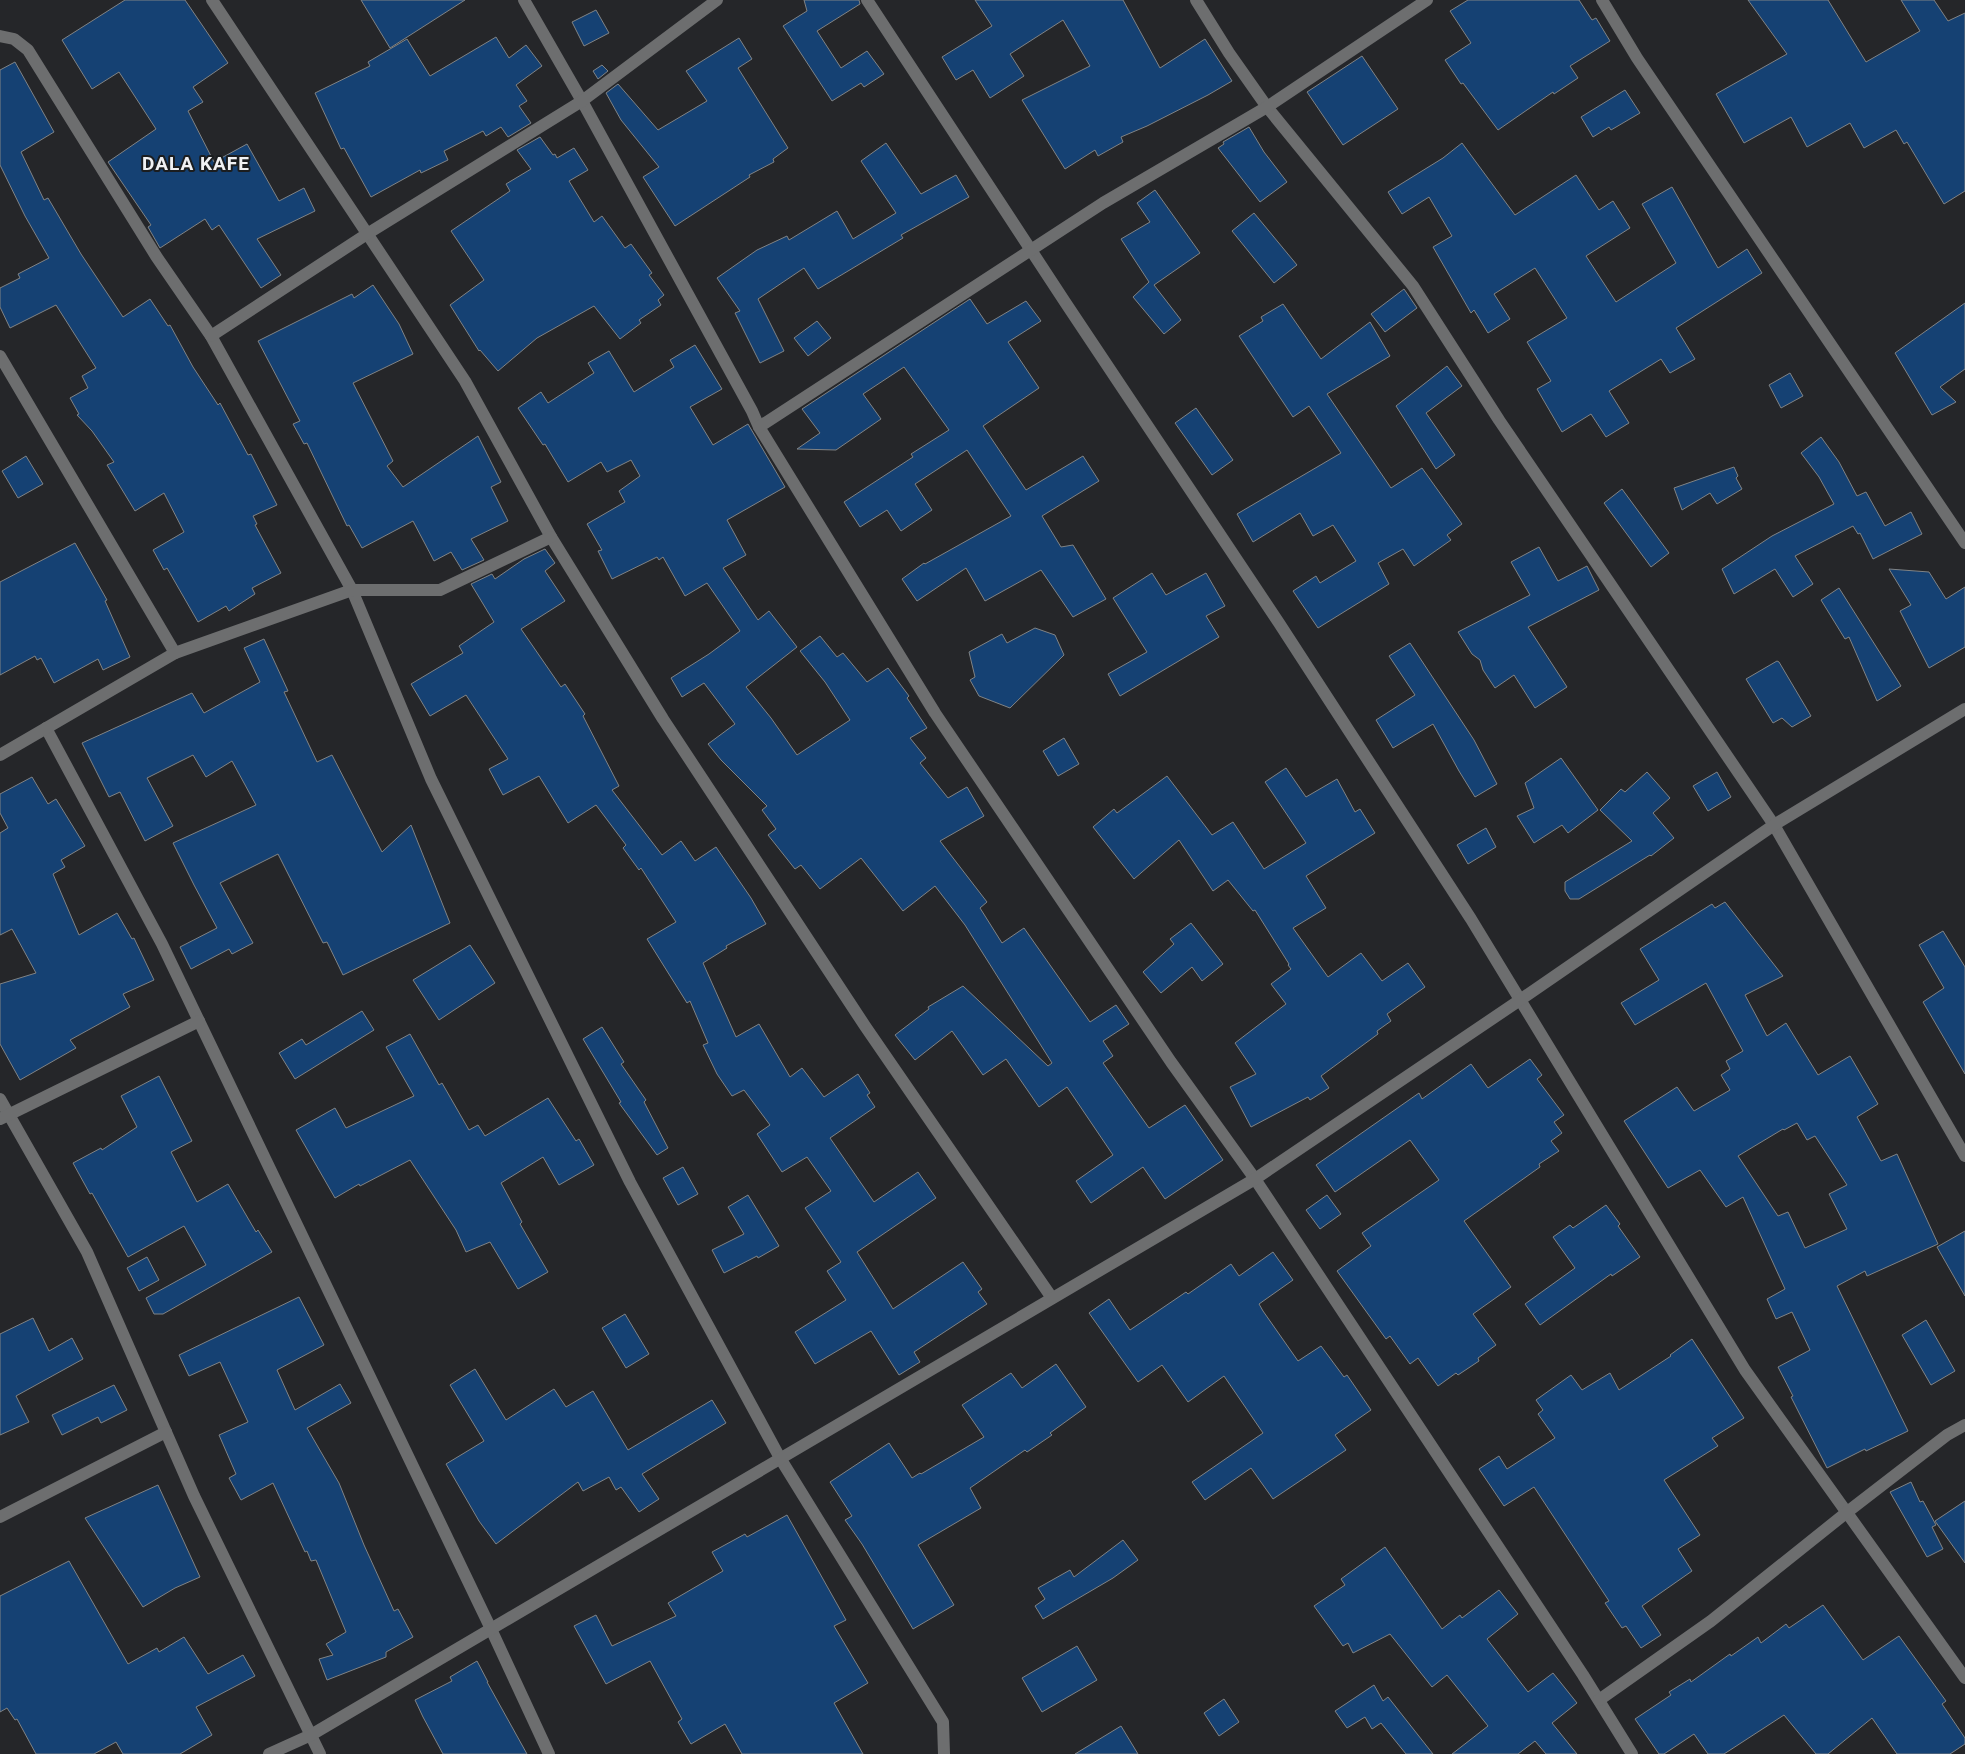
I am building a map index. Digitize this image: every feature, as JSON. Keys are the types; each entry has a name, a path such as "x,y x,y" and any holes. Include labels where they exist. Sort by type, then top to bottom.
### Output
{"street":[{"path":"212,0 465,381 551,537 663,719 849,1002 1052,1298"},
{"path":"524,0 582,101 759,427 935,713 1171,1062 1255,1178 1599,1700 1632,1754"},
{"path":"211,336 367,234 582,101 717,0"},
{"path":"867,0 1279,623 1465,910 1745,1370 1965,1678"},
{"path":"1196,0 1229,53 1267,107 1412,286 1499,420 1774,825 1965,1156"},
{"path":"759,427 1030,249 1103,203 1267,107 1427,0"},
{"path":"1602,0 1648,74 1965,543"},
{"path":"0,36 14,39 28,50 156,256 211,336 352,590 436,788 630,1182 780,1458 944,1722 944,1754"},
{"path":"0,356 5,379 175,653"},
{"path":"0,755 175,653 352,590 440,590 551,537"},
{"path":"269,1754 311,1735 1255,1178 1520,1000 1774,825 1965,709"},
{"path":"46,728 162,944 491,1629 549,1754"},
{"path":"4,1117 199,1022"},
{"path":"0,1100 4,1117 87,1252 194,1496 320,1754"},
{"path":"1599,1700 1711,1621 1846,1512 1947,1435 1965,1425"},
{"path":"0,1517 166,1432"}],"building":[{"path":"125,0 185,0 228,63 193,87 203,102 188,111 214,162 247,144 279,201 304,188 315,211 257,239 281,275 261,288 219,225 212,230 205,219 160,248 148,227 151,225 108,162 156,129 119,72 92,89 62,40"},
{"path":"361,0 465,0 390,48"},
{"path":"804,0 859,0 860,4 817,31 841,68 867,51 884,74 864,87 861,83 832,101 783,26 807,11"},
{"path":"975,0 1123,0 1160,68 1205,39 1232,81 1147,126 1121,137 1123,142 1098,156 1095,150 1065,169 1022,100 1090,66 1063,20 1010,54 1024,76 990,98 973,70 956,80 942,57 992,26"},
{"path":"1468,0 1579,0 1592,20 1596,18 1610,41 1570,66 1578,78 1554,94 1553,92 1498,130 1463,83 1461,84 1445,60 1471,43 1450,11"},
{"path":"1748,0 1828,0 1866,62 1920,31 1901,0 1934,0 1948,21 1965,13 1965,191 1944,204 1907,142 1904,144 1896,130 1864,148 1850,123 1807,147 1791,117 1744,143 1716,94 1787,54"},
{"path":"596,10 609,33 584,46 572,22"},
{"path":"496,37 509,58 526,45 542,66 516,85 527,101 519,106 531,123 508,137 501,127 486,136 483,131 444,151 448,160 421,173 420,170 371,197 344,148 341,149 315,93 370,66 368,62 407,39 430,76"},
{"path":"739,38 752,59 738,68 788,148 773,159 774,162 749,175 750,177 675,226 643,177 659,167 621,120 606,93 618,84 658,130 707,101 686,71"},
{"path":"1362,56 1398,109 1343,145 1307,92"},
{"path":"15,62 54,132 21,152 44,200 48,198 81,254 123,317 150,299 168,326 170,325 193,367 218,405 220,403 248,455 251,454 277,505 253,516 257,524 255,525 281,573 252,588 255,594 229,611 226,606 198,622 167,568 164,570 153,550 184,532 164,493 135,511 107,465 114,462 92,431 77,415 79,414 70,398 88,388 82,376 96,368 56,305 10,328 0,307 0,288 20,278 18,274 49,258 25,216 0,165 0,70"},
{"path":"602,65 608,71 598,79 593,71"},
{"path":"1625,90 1640,113 1611,130 1609,127 1593,137 1581,117"},
{"path":"1249,127 1264,152 1287,182 1260,202 1218,148 1224,144 1223,142"},
{"path":"540,137 557,158 574,148 588,170 569,181 594,222 602,216 625,248 631,244 652,273 649,275 664,295 658,300 661,305 639,320 641,323 620,339 594,306 537,338 498,371 479,351 450,305 484,280 451,231 510,191 506,184 531,169 517,150"},
{"path":"886,143 921,194 956,175 969,197 901,235 903,238 818,289 804,268 758,299 784,351 760,363 735,313 740,311 717,278 757,250 787,236 789,240 837,211 853,239 896,213 861,161"},
{"path":"1462,143 1515,215 1576,175 1599,210 1613,201 1630,228 1586,256 1616,302 1676,263 1642,204 1672,187 1718,268 1747,249 1762,273 1676,328 1695,359 1670,373 1661,359 1609,391 1629,423 1606,437 1591,414 1562,432 1537,389 1551,381 1527,342 1567,318 1535,268 1494,294 1510,319 1488,333 1474,310 1471,313 1433,247 1452,236 1429,197 1402,214 1388,192 1443,158"},
{"path":"1155,190 1200,253 1154,285 1181,320 1164,334 1133,297 1149,282 1121,239 1150,222 1137,203"},
{"path":"1254,213 1297,265 1274,283 1232,231"},
{"path":"373,285 399,324 413,354 353,383 393,461 387,466 403,487 478,436 501,482 491,487 508,521 471,539 484,560 462,570 451,552 434,561 413,521 362,548 349,525 347,526 307,443 304,444 293,424 300,421 258,341 352,294 354,298"},
{"path":"1404,289 1417,308 1385,332 1371,314"},
{"path":"970,299 987,324 1026,301 1041,321 1008,342 1039,388 983,426 1026,490 1083,456 1099,481 1042,516 1061,547 1073,545 1106,599 1073,617 1041,570 985,601 966,568 917,601 902,579 924,563 1011,516 967,450 915,484 932,510 901,531 887,510 860,527 844,502 913,457 911,454 949,430 904,367 863,394 881,419 836,450 797,449 820,433 802,409"},
{"path":"1965,303 1965,369 1940,387 1956,402 1932,415 1895,353"},
{"path":"1283,304 1321,359 1370,322 1390,356 1327,394 1391,488 1422,468 1462,524 1447,535 1451,540 1414,566 1403,549 1378,563 1389,584 1318,628 1293,591 1316,576 1320,583 1356,561 1333,525 1313,536 1300,513 1253,542 1237,514 1341,453 1309,406 1293,417 1239,336 1263,321 1261,317"},
{"path":"817,321 831,338 808,356 794,338"},
{"path":"695,345 722,389 690,407 713,445 748,424 785,487 727,520 746,555 723,568 758,620 769,611 797,647 746,687 797,755 850,720 825,682 800,651 820,636 837,657 843,653 867,682 888,668 909,696 907,698 927,728 910,738 926,758 920,763 948,798 967,787 984,816 940,841 987,902 980,908 1002,943 1024,928 1090,1022 1116,1005 1129,1024 1103,1041 1113,1056 1103,1063 1149,1128 1185,1105 1223,1160 1165,1199 1143,1167 1091,1203 1076,1181 1113,1155 1067,1087 1039,1107 1006,1059 983,1075 952,1031 915,1060 895,1035 929,1009 928,1007 963,986 1048,1066 1052,1063 965,925 935,886 903,911 861,858 820,889 801,865 795,869 768,835 776,829 762,810 767,806 721,760 708,744 735,724 704,683 682,697 671,678 709,654 740,631 707,583 685,596 663,557 659,560 657,557 612,579 598,551 602,550 587,524 625,502 619,491 640,476 631,460 607,472 601,462 568,482 545,444 543,445 518,408 541,392 548,403 594,373 588,363 609,351 634,392 674,367 670,360"},
{"path":"1447,366 1462,386 1426,413 1455,455 1436,469 1396,406"},
{"path":"1790,373 1803,396 1781,408 1769,385"},
{"path":"1196,408 1233,460 1212,475 1175,423"},
{"path":"1821,437 1839,462 1857,496 1866,492 1885,526 1911,512 1922,534 1873,559 1860,533 1858,534 1853,526 1795,556 1813,584 1793,597 1775,569 1734,594 1722,569 1772,536 1834,504 1819,477 1801,453"},
{"path":"26,456 43,484 18,498 2,471"},
{"path":"1734,467 1738,476 1736,478 1742,489 1717,504 1710,493 1682,510 1674,488"},
{"path":"1622,489 1669,553 1651,567 1604,503"},
{"path":"75,543 107,600 105,601 130,657 103,670 98,659 54,683 41,658 37,660 35,656 0,675 0,582"},
{"path":"1539,547 1558,581 1587,566 1599,590 1528,627 1567,687 1535,708 1514,675 1495,688 1483,670 1480,660 1472,654 1458,632 1530,595 1511,562"},
{"path":"545,549 555,563 545,571 565,601 521,629 561,687 565,684 585,714 583,716 619,786 612,790 662,855 681,841 695,861 716,847 751,898 766,924 726,946 727,948 703,963 736,1037 759,1024 790,1077 802,1068 824,1097 858,1074 870,1093 867,1095 875,1107 830,1138 874,1202 918,1172 936,1198 857,1252 893,1309 963,1262 982,1289 978,1292 987,1304 914,1352 920,1362 899,1375 871,1331 815,1364 795,1332 846,1300 827,1271 841,1262 805,1208 831,1191 807,1157 782,1172 757,1134 770,1125 744,1090 732,1096 717,1074 703,1045 708,1043 690,1001 687,1003 647,939 676,922 641,868 639,870 623,848 626,845 596,805 568,823 539,776 503,795 489,769 508,759 466,695 430,716 411,684 463,653 459,646 494,622 471,584 492,574 495,579 524,559"},
{"path":"1889,569 1929,572 1946,599 1965,587 1965,647 1929,668 1900,611 1911,605"},
{"path":"1152,573 1166,595 1206,573 1225,606 1206,616 1219,637 1120,696 1108,674 1147,652 1113,598"},
{"path":"1839,588 1901,686 1877,701 1849,637 1845,639 1821,600"},
{"path":"1035,628 1055,635 1064,655 1010,708 979,696 970,680 975,677 969,652 1002,634 1007,643"},
{"path":"264,639 288,691 284,692 317,762 332,755 382,852 411,825 450,923 343,975 327,942 323,943 278,854 220,883 253,943 232,954 229,949 191,969 180,947 217,928 173,843 256,805 232,761 206,777 193,755 147,778 173,826 145,841 120,792 109,797 82,743 192,693 204,713 260,682 244,648"},
{"path":"1410,643 1474,740 1497,784 1475,797 1433,724 1393,748 1376,720 1415,695 1389,656"},
{"path":"1777,661 1811,716 1792,727 1782,718 1773,723 1746,679"},
{"path":"1064,738 1079,764 1058,776 1043,751"},
{"path":"1561,758 1598,810 1568,833 1562,825 1534,843 1517,816 1534,808 1525,783"},
{"path":"1286,768 1306,797 1337,779 1355,812 1360,809 1375,833 1306,876 1326,908 1293,928 1328,977 1361,953 1382,981 1408,963 1425,987 1387,1014 1391,1021 1377,1031 1378,1034 1321,1076 1329,1088 1310,1100 1308,1097 1251,1127 1230,1087 1256,1074 1235,1043 1286,1004 1271,984 1291,969 1289,964 1255,910 1253,911 1228,880 1213,891 1179,840 1134,879 1093,827 1114,809 1117,813 1167,776 1212,835 1233,822 1264,869 1306,843 1265,782"},
{"path":"1647,772 1670,798 1653,813 1674,838 1651,856 1579,899 1570,899 1565,891 1565,882 1632,841 1600,810 1621,789 1625,792"},
{"path":"1717,772 1731,797 1708,811 1693,786"},
{"path":"32,777 48,804 56,799 85,846 61,860 65,867 53,874 79,935 117,913 132,939 134,938 154,980 123,994 130,1007 70,1040 76,1048 20,1080 0,1044 0,984 36,973 12,929 0,935 0,833 8,828 0,813 0,794"},
{"path":"1486,828 1496,847 1468,864 1457,845"},
{"path":"1725,902 1783,976 1745,995 1767,1036 1786,1023 1818,1075 1850,1056 1878,1104 1857,1117 1881,1161 1897,1154 1938,1244 1867,1276 1865,1271 1837,1286 1908,1431 1827,1468 1778,1367 1810,1350 1792,1312 1776,1319 1767,1299 1785,1289 1743,1197 1726,1207 1700,1170 1668,1188 1624,1121 1677,1087 1694,1111 1730,1090 1721,1075 1730,1069 1726,1061 1743,1051 1706,983 1635,1025 1621,1003 1659,980 1640,949 1712,904 1715,908","holes":["1797,1123 1807,1140 1815,1136 1847,1185 1829,1194 1847,1229 1805,1248 1788,1212 1778,1216 1738,1156 1783,1129"]},
{"path":"1191,923 1223,964 1202,981 1192,967 1161,993 1143,972 1174,944 1170,939"},
{"path":"1943,931 1965,967 1965,1074 1923,1002 1944,988 1919,945"},
{"path":"470,945 495,983 439,1020 413,980"},
{"path":"362,1011 374,1030 295,1079 279,1053 302,1039 306,1045"},
{"path":"602,1027 624,1062 621,1064 646,1100 644,1102 668,1148 657,1155 619,1103 621,1102 583,1039"},
{"path":"410,1034 439,1085 442,1083 469,1130 478,1125 485,1136 548,1098 576,1141 579,1139 594,1165 559,1185 543,1157 501,1183 522,1222 520,1224 548,1272 518,1289 490,1242 466,1252 456,1230 410,1160 360,1186 359,1184 335,1198 296,1130 335,1108 346,1128 414,1096 386,1047"},
{"path":"1530,1059 1542,1075 1537,1079 1564,1115 1554,1122 1562,1133 1551,1141 1559,1151 1539,1164 1540,1167 1464,1221 1511,1287 1473,1314 1496,1345 1478,1358 1479,1361 1458,1375 1456,1373 1438,1386 1418,1358 1410,1364 1390,1336 1386,1339 1337,1271 1371,1246 1362,1233 1439,1180 1410,1140 1335,1192 1316,1165 1419,1093 1422,1099 1471,1064 1488,1088"},
{"path":"159,1076 192,1141 171,1152 197,1202 228,1184 256,1232 258,1230 272,1252 163,1314 154,1314 146,1298 206,1265 184,1226 128,1257 73,1163 101,1148 102,1150 137,1127 121,1096"},
{"path":"683,1167 698,1194 678,1205 663,1178"},
{"path":"748,1195 779,1246 758,1258 757,1256 724,1273 712,1250 744,1234 728,1207"},
{"path":"1327,1195 1341,1214 1320,1229 1306,1210"},
{"path":"1606,1205 1640,1257 1612,1276 1611,1274 1540,1325 1525,1304 1575,1268 1553,1237 1570,1225 1573,1228"},
{"path":"1965,1231 1965,1296 1937,1247"},
{"path":"1273,1252 1293,1280 1259,1304 1263,1311 1298,1361 1321,1346 1344,1377 1347,1375 1371,1410 1335,1435 1346,1450 1273,1499 1251,1468 1205,1500 1192,1482 1263,1433 1224,1376 1188,1402 1162,1365 1138,1382 1089,1313 1109,1299 1130,1330 1186,1292 1188,1294 1231,1264 1239,1276"},
{"path":"147,1257 159,1280 139,1291 127,1268"},
{"path":"299,1297 324,1345 277,1370 295,1410 340,1384 351,1403 307,1428 339,1483 364,1545 394,1611 398,1609 413,1637 386,1652 386,1657 327,1680 319,1659 333,1655 326,1644 346,1632 316,1560 311,1561 307,1551 305,1552 273,1483 241,1500 229,1478 236,1474 219,1435 248,1422 220,1362 189,1376 179,1355"},
{"path":"625,1314 649,1354 626,1368 602,1328"},
{"path":"33,1318 49,1351 72,1338 83,1359 16,1396 29,1422 0,1435 0,1334"},
{"path":"1926,1320 1955,1371 1931,1385 1902,1335"},
{"path":"1692,1339 1744,1418 1712,1438 1718,1446 1664,1480 1700,1535 1678,1549 1692,1571 1642,1606 1661,1635 1641,1648 1626,1626 1622,1628 1605,1603 1609,1601 1534,1487 1504,1506 1479,1469 1499,1456 1507,1469 1555,1438 1538,1414 1543,1410 1536,1400 1571,1375 1582,1390 1610,1373 1619,1390 1671,1356"},
{"path":"1056,1364 1086,1407 1050,1433 1052,1435 1027,1452 1025,1450 970,1488 981,1508 918,1545 954,1605 913,1629 862,1544 845,1520 852,1516 830,1482 889,1443 912,1478 921,1474 984,1437 962,1405 1011,1373 1022,1388"},
{"path":"475,1369 506,1420 554,1389 566,1407 593,1391 628,1450 712,1400 726,1423 642,1474 659,1499 639,1512 621,1487 616,1490 609,1477 583,1491 578,1482 496,1544 479,1521 446,1464 484,1441 450,1385"},
{"path":"114,1385 127,1410 101,1423 98,1417 62,1435 52,1415"},
{"path":"1911,1482 1920,1502 1923,1501 1936,1525 1932,1527 1943,1549 1927,1557 1890,1492"},
{"path":"158,1485 200,1577 175,1588 143,1607 85,1518"},
{"path":"1965,1501 1965,1563 1935,1521"},
{"path":"787,1515 846,1620 834,1626 868,1683 834,1703 863,1754 742,1754 725,1724 691,1744 678,1722 682,1719 650,1661 606,1684 574,1626 596,1615 612,1646 676,1616 668,1603 723,1571 712,1552 745,1534 747,1537"},
{"path":"1123,1540 1138,1560 1113,1578 1043,1619 1035,1606 1045,1599 1038,1588 1070,1570 1074,1577"},
{"path":"1385,1547 1442,1629 1460,1615 1462,1618 1499,1590 1518,1614 1487,1639 1528,1692 1553,1673 1577,1703 1552,1723 1577,1754 1546,1754 1535,1741 1518,1754 1452,1754 1488,1726 1447,1675 1432,1687 1390,1634 1353,1653 1348,1643 1343,1646 1314,1606 1345,1585 1341,1579"},
{"path":"69,1561 128,1664 157,1648 159,1652 184,1637 208,1674 243,1655 255,1676 196,1707 212,1735 180,1754 123,1754 116,1742 94,1754 36,1754 17,1719 15,1720 7,1708 0,1712 0,1596"},
{"path":"1823,1605 1863,1660 1899,1636 1946,1701 1942,1704 1965,1738 1965,1744 1950,1754 1897,1754 1872,1718 1828,1754 1816,1754 1784,1715 1724,1754 1708,1754 1694,1734 1664,1754 1659,1754 1635,1719 1671,1695 1669,1692 1690,1679 1691,1682 1758,1637 1761,1643 1786,1624 1789,1628"},
{"path":"1077,1646 1097,1680 1042,1712 1022,1678"},
{"path":"477,1661 527,1754 443,1754 423,1717 415,1700 452,1681 450,1677"},
{"path":"1374,1685 1383,1701 1388,1697 1433,1754 1406,1754 1381,1723 1372,1729 1365,1717 1347,1728 1335,1711"},
{"path":"1224,1699 1239,1722 1219,1736 1204,1713"},
{"path":"1121,1726 1138,1754 1075,1754"}],"district":[{"name":"DALA KAFE","path":"196,163"}]}
